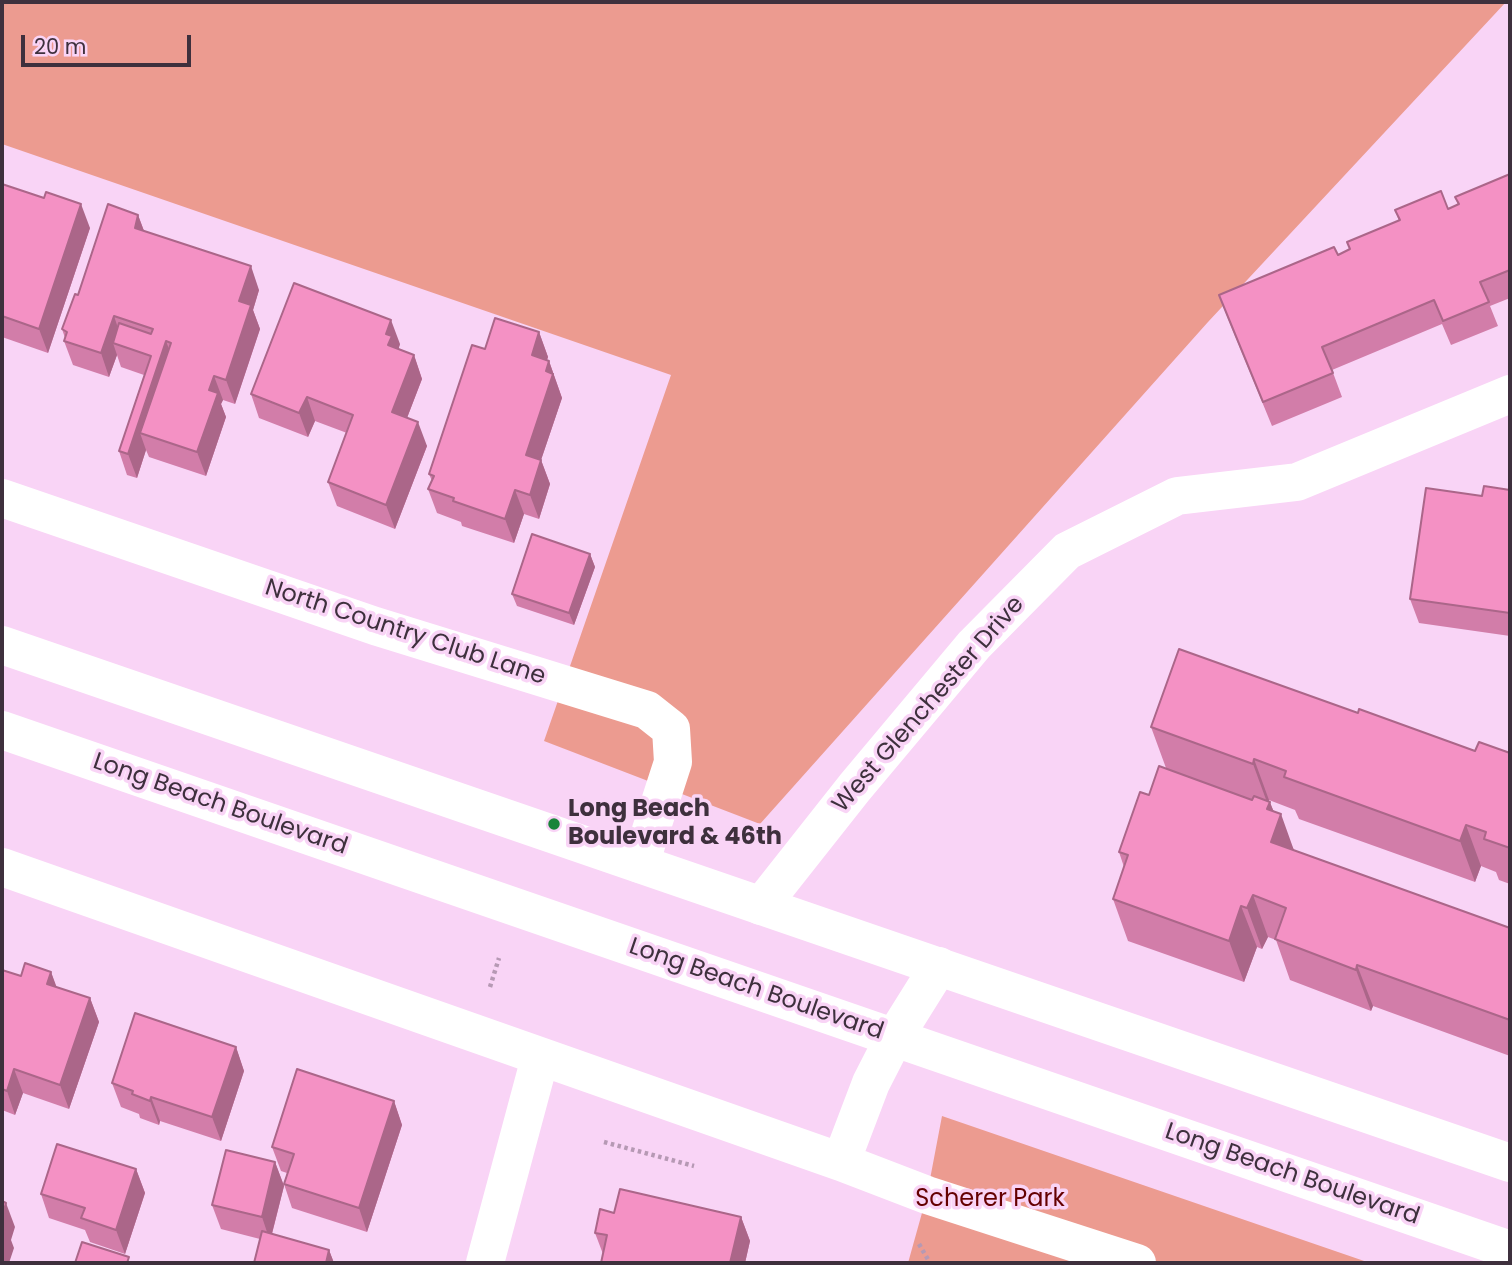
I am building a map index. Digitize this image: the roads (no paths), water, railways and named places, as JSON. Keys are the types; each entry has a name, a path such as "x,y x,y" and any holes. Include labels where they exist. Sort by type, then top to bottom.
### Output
{"main road":[{"name":"West Glenchester Drive","path":"761,906 855,787 974,645 1068,551 1177,496 1297,482 1510,394"},
{"name":"North Country Club Lane","path":"2,498 375,626 647,710 671,729 673,762 640,864"},
{"path":"2,645 1510,1163"},
{"name":"Long Beach Boulevard","path":"2,730 1510,1250"},
{"path":"2,867 842,1162 927,1195 1137,1263"},
{"path":"842,1162 871,1083 894,1038 939,966"},
{"path":"485,1263 540,1058"}],"place":[{"name":"Long Beach Boulevard & 46th","path":"554,824"}],"park label":[{"name":"Scherer Park","path":"990,1200"}]}
